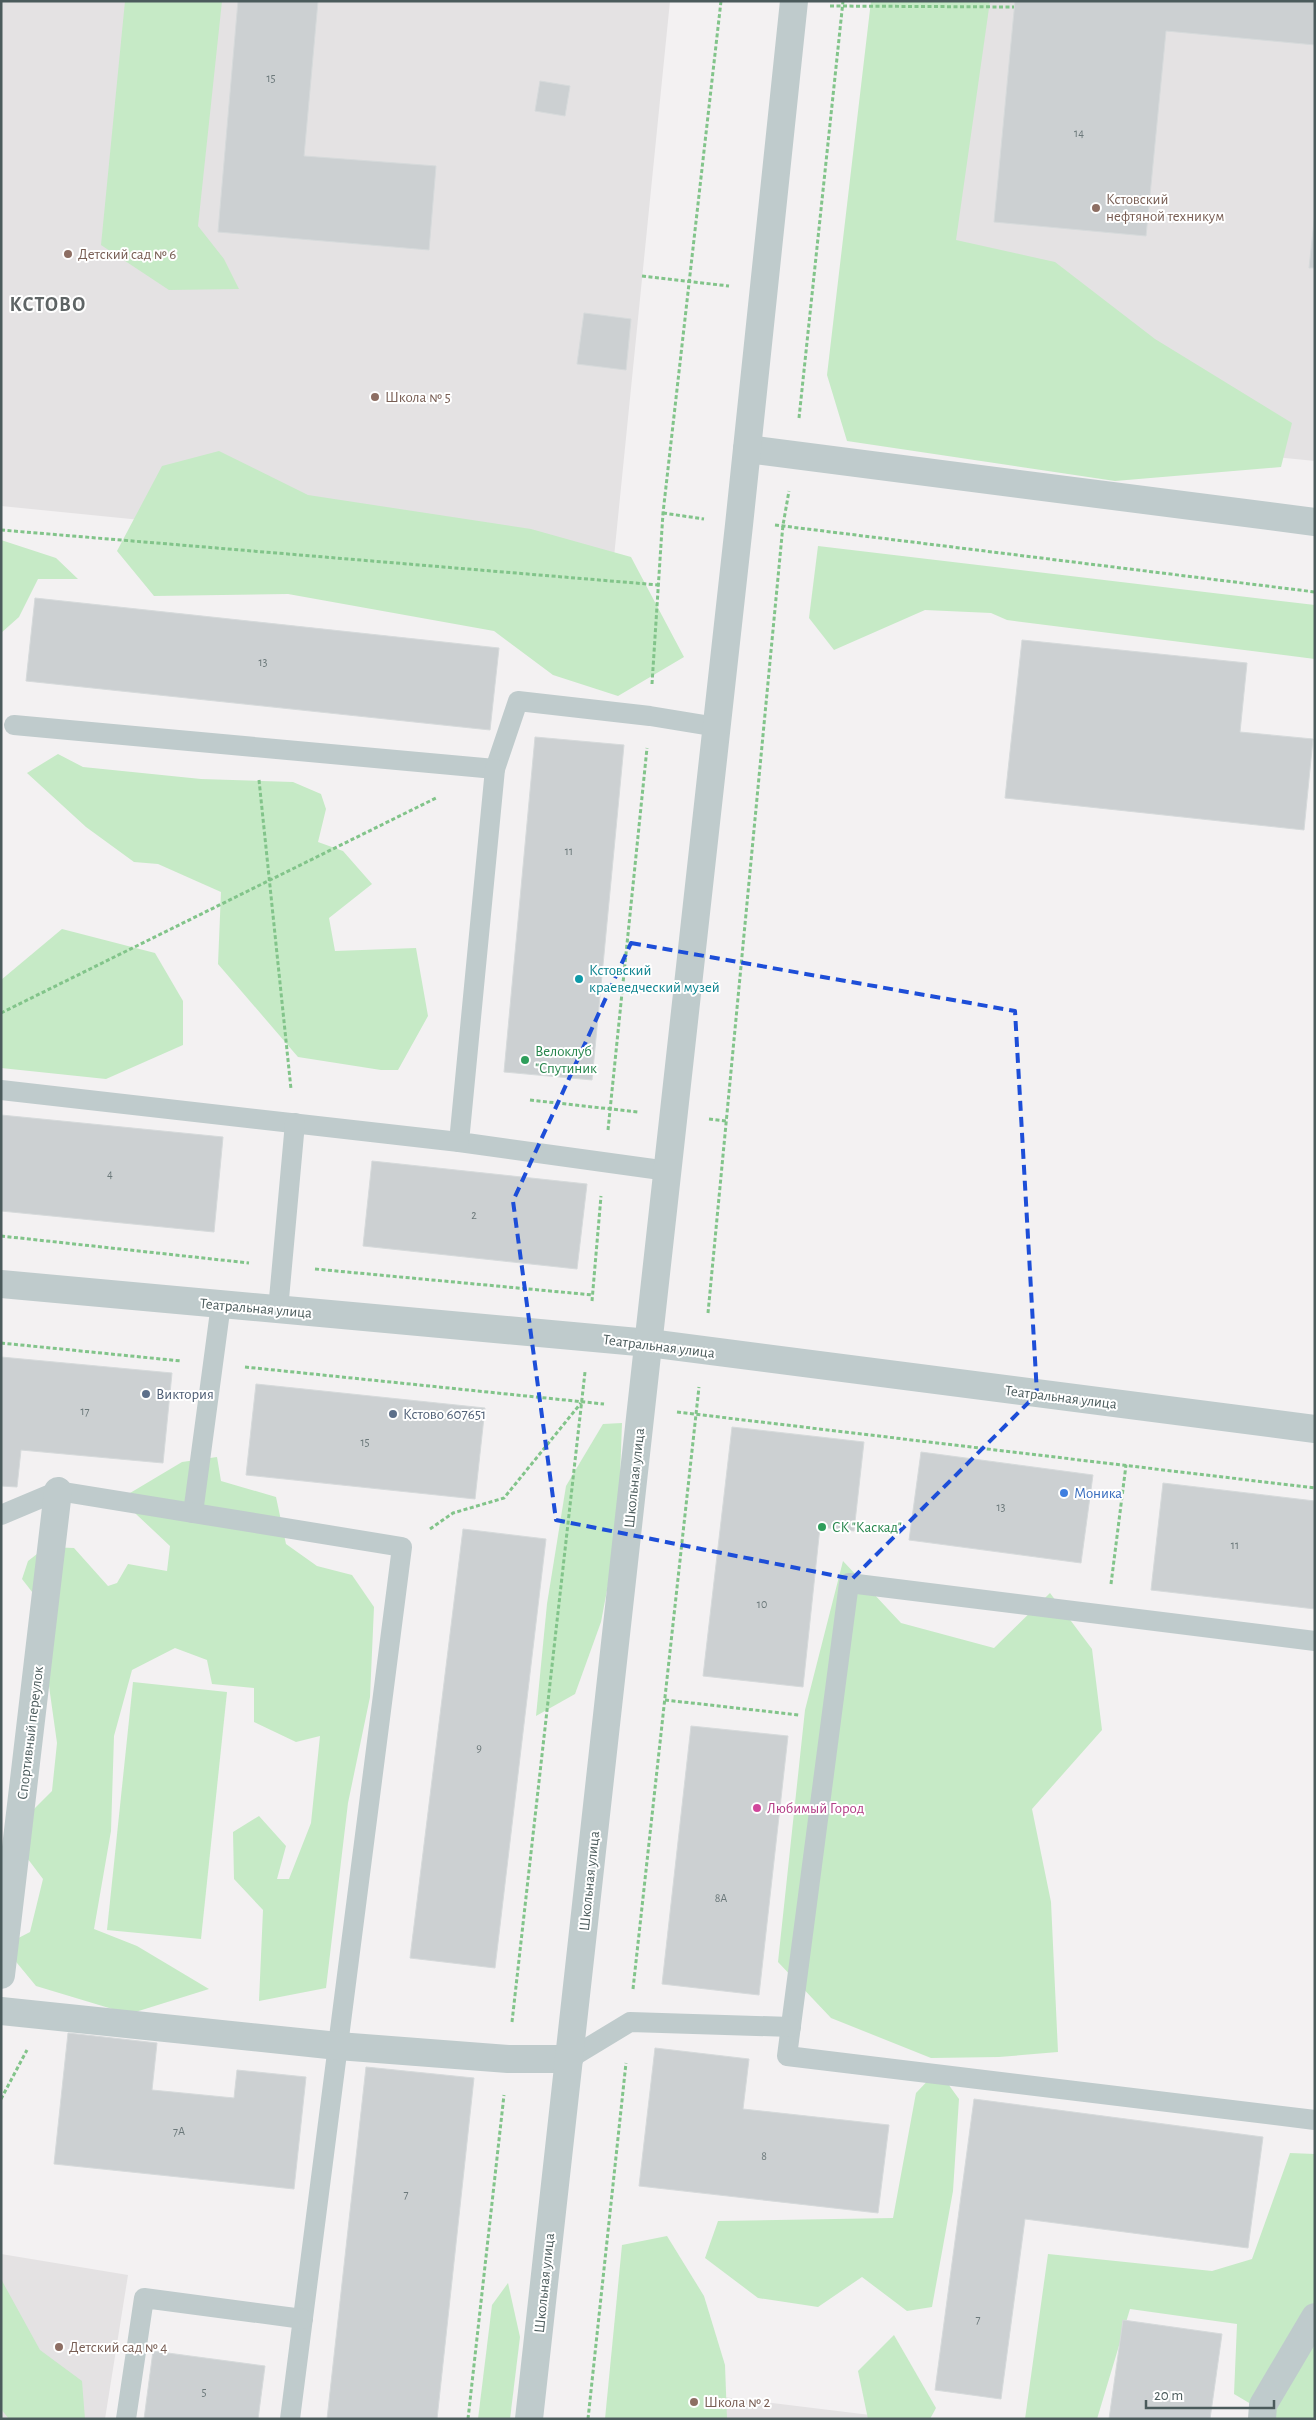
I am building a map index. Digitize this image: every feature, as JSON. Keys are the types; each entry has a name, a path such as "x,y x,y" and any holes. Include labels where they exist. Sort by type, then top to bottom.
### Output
{"street":[{"name":"Школьная улица","path":"530,2419 717,727 794,1"},
{"path":"747,448 1315,522"},
{"name":"Театральная улица","path":"1,1284 649,1343 1315,1430"},
{"name":"Спортивный переулок","path":"1,1976 58,1491"},
{"path":"1,2011 338,2046 508,2059 569,2059"},
{"path":"1262,2419 1263,2405 1315,2317"}],"lane":[{"path":"459,1142 495,769 518,701 650,716 717,727"},
{"path":"14,725 495,769"},
{"path":"1,1090 459,1142 668,1171"},
{"path":"278,1310 295,1123"},
{"path":"193,1513 221,1304"},
{"path":"1,1515 58,1491 402,1547 290,2419"},
{"path":"1315,1641 849,1583 787,2056 1315,2120"},
{"path":"569,2059 630,2022 791,2027"},
{"path":"126,2419 144,2298 303,2318"}],"path":[{"path":"468,2419 589,1338 604,1162 650,716 660,585 663,513 721,1"},
{"path":"794,1 843,7 1014,7"},
{"path":"588,2419 704,1350 783,525 796,454 844,1"},
{"path":"642,276 764,291"},
{"path":"783,525 1315,592"},
{"path":"1,530 660,585"},
{"path":"255,747 295,1123"},
{"path":"1,1013 443,794"},
{"path":"530,1100 726,1121"},
{"path":"402,1547 453,1513 504,1498 582,1402"},
{"path":"1108,1616 1126,1465"},
{"path":"665,1700 831,1718"},
{"path":"1,2100 45,2016"}],"highlighted area":[{"path":"631,943 1015,1011 1037,1394 852,1579 556,1520 513,1201"}],"shaded area":[{"name":"Школа № 5","path":"1,1 670,1 613,567 1,506"},
{"name":"Кстовский нефтяной техникум","path":"899,1 1315,1 1315,461 856,414"},
{"name":"Детский сад № 4","path":"1,2254 128,2275 105,2419 1,2419"},
{"name":"Школа № 2","path":"625,2385 903,2419 621,2419"}],"green space":[{"path":"125,1 222,1 198,226 224,259 239,289 169,290 101,245"},
{"path":"871,1 990,1 956,240 1055,262 1155,339 1292,423 1281,467 1115,481 847,441 827,375"},
{"path":"219,451 308,495 531,529 631,557 684,657 618,696 553,675 494,631 288,594 154,596 117,551 162,466"},
{"path":"1,540 56,558 78,579 38,579 19,617 1,633"},
{"path":"818,546 1315,605 1315,659 1007,620 991,613 925,610 834,650 809,618"},
{"path":"58,754 83,767 201,779 293,782 321,794 326,809 318,842 343,851 372,884 329,918 335,951 416,948 428,1016 398,1070 381,1070 298,1057 218,964 221,892 158,864 134,862 86,827 27,773"},
{"path":"62,929 155,953 183,1001 183,1045 106,1079 1,1068 1,980"},
{"path":"622,1423 618,1532 601,1622 575,1694 536,1716 547,1604 566,1486 603,1424"},
{"path":"217,1457 221,1481 276,1497 286,1544 317,1566 352,1575 374,1607 370,1697 348,1803 326,1988 259,2001 263,1910 234,1879 233,1832 259,1816 286,1846 277,1879 289,1879 311,1823 320,1736 296,1742 254,1722 254,1688 212,1684 207,1660 175,1648 132,1670 114,1736 111,1831 94,1929 137,1946 209,1989 129,2014 36,1986 3,1946 30,1932 43,1879 9,1834 52,1791 57,1743 48,1679 50,1615 22,1579 28,1561 46,1547 74,1548 108,1586 117,1583 128,1564 167,1571 170,1546 120,1499 182,1462"},
{"path":"843,1561 901,1623 994,1648 1050,1593 1092,1649 1102,1730 1032,1809 1051,1902 1058,2052 999,2057 931,2058 831,2018 778,1962 805,1710"},
{"path":"133,1682 227,1692 201,1939 107,1930"},
{"path":"938,2070 959,2099 953,2191 932,2307 907,2311 862,2277 818,2307 758,2298 705,2258 718,2221 893,2218 916,2093"},
{"path":"1290,2153 1315,2154 1315,2419 1276,2419 1234,2394 1237,2324 1130,2309 1097,2419 1025,2419 1048,2254 1212,2271 1252,2259"},
{"path":"667,2236 704,2296 725,2365 727,2419 605,2419 622,2245"},
{"path":"1,2279 40,2350 82,2381 85,2419 9,2419 1,2409"},
{"path":"508,2283 520,2337 510,2419 478,2419 492,2305"},
{"path":"894,2335 936,2408 930,2419 868,2419 858,2371"}],"building":[{"path":"238,1 318,1 304,156 436,166 429,250 218,232"},
{"path":"1015,1 1315,1 1315,45 1166,31 1146,236 994,222"},
{"path":"540,81 570,86 565,116 535,111"},
{"path":"1315,212 1315,268 1309,268"},
{"path":"584,313 631,319 626,370 577,364"},
{"path":"35,598 499,648 490,730 26,681"},
{"path":"1022,640 1247,663 1240,732 1313,739 1304,830 1005,798"},
{"path":"535,737 624,745 592,1080 504,1072"},
{"path":"1,1115 223,1137 214,1232 1,1211"},
{"path":"372,1161 587,1184 577,1269 363,1246"},
{"path":"1,1357 172,1373 163,1463 21,1450 17,1487 1,1486"},
{"path":"256,1384 485,1408 475,1499 246,1475"},
{"path":"732,1427 864,1442 854,1531 820,1527 803,1687 703,1676"},
{"path":"921,1452 1093,1475 1081,1563 909,1540"},
{"path":"1163,1483 1315,1501 1315,1609 1151,1590"},
{"path":"463,1529 546,1539 495,1968 410,1958"},
{"path":"691,1726 788,1736 759,1995 662,1984"},
{"path":"68,2033 157,2043 152,2090 234,2098 237,2070 306,2077 294,2189 54,2164"},
{"path":"655,2048 749,2059 743,2109 889,2125 878,2213 639,2186"},
{"path":"366,2067 474,2078 437,2419 327,2419"},
{"path":"974,2099 1263,2137 1248,2248 1025,2219 1001,2399 935,2390"},
{"path":"1123,2320 1222,2334 1210,2419 1109,2419"},
{"path":"153,2351 265,2366 258,2419 144,2419"}],"place":[{"name":"Кстовский нефтяной техникум","path":"1096,208"},
{"name":"Детский сад № 6","path":"68,254"},
{"name":"Школа № 5","path":"375,397"},
{"name":"Кстовский краеведческий музей","path":"579,979"},
{"name":"Велоклуб \"Спутиник","path":"525,1060"},
{"name":"Виктория","path":"146,1394"},
{"name":"Кстово 607651","path":"393,1414"},
{"name":"Моника","path":"1064,1493"},
{"name":"СК \"Каскад\"","path":"822,1527"},
{"name":"Любимый Город","path":"757,1808"},
{"name":"Детский сад № 4","path":"59,2347"},
{"name":"Школа № 2","path":"694,2402"}],"district":[{"name":"КСТОВО","path":"48,304"}]}
